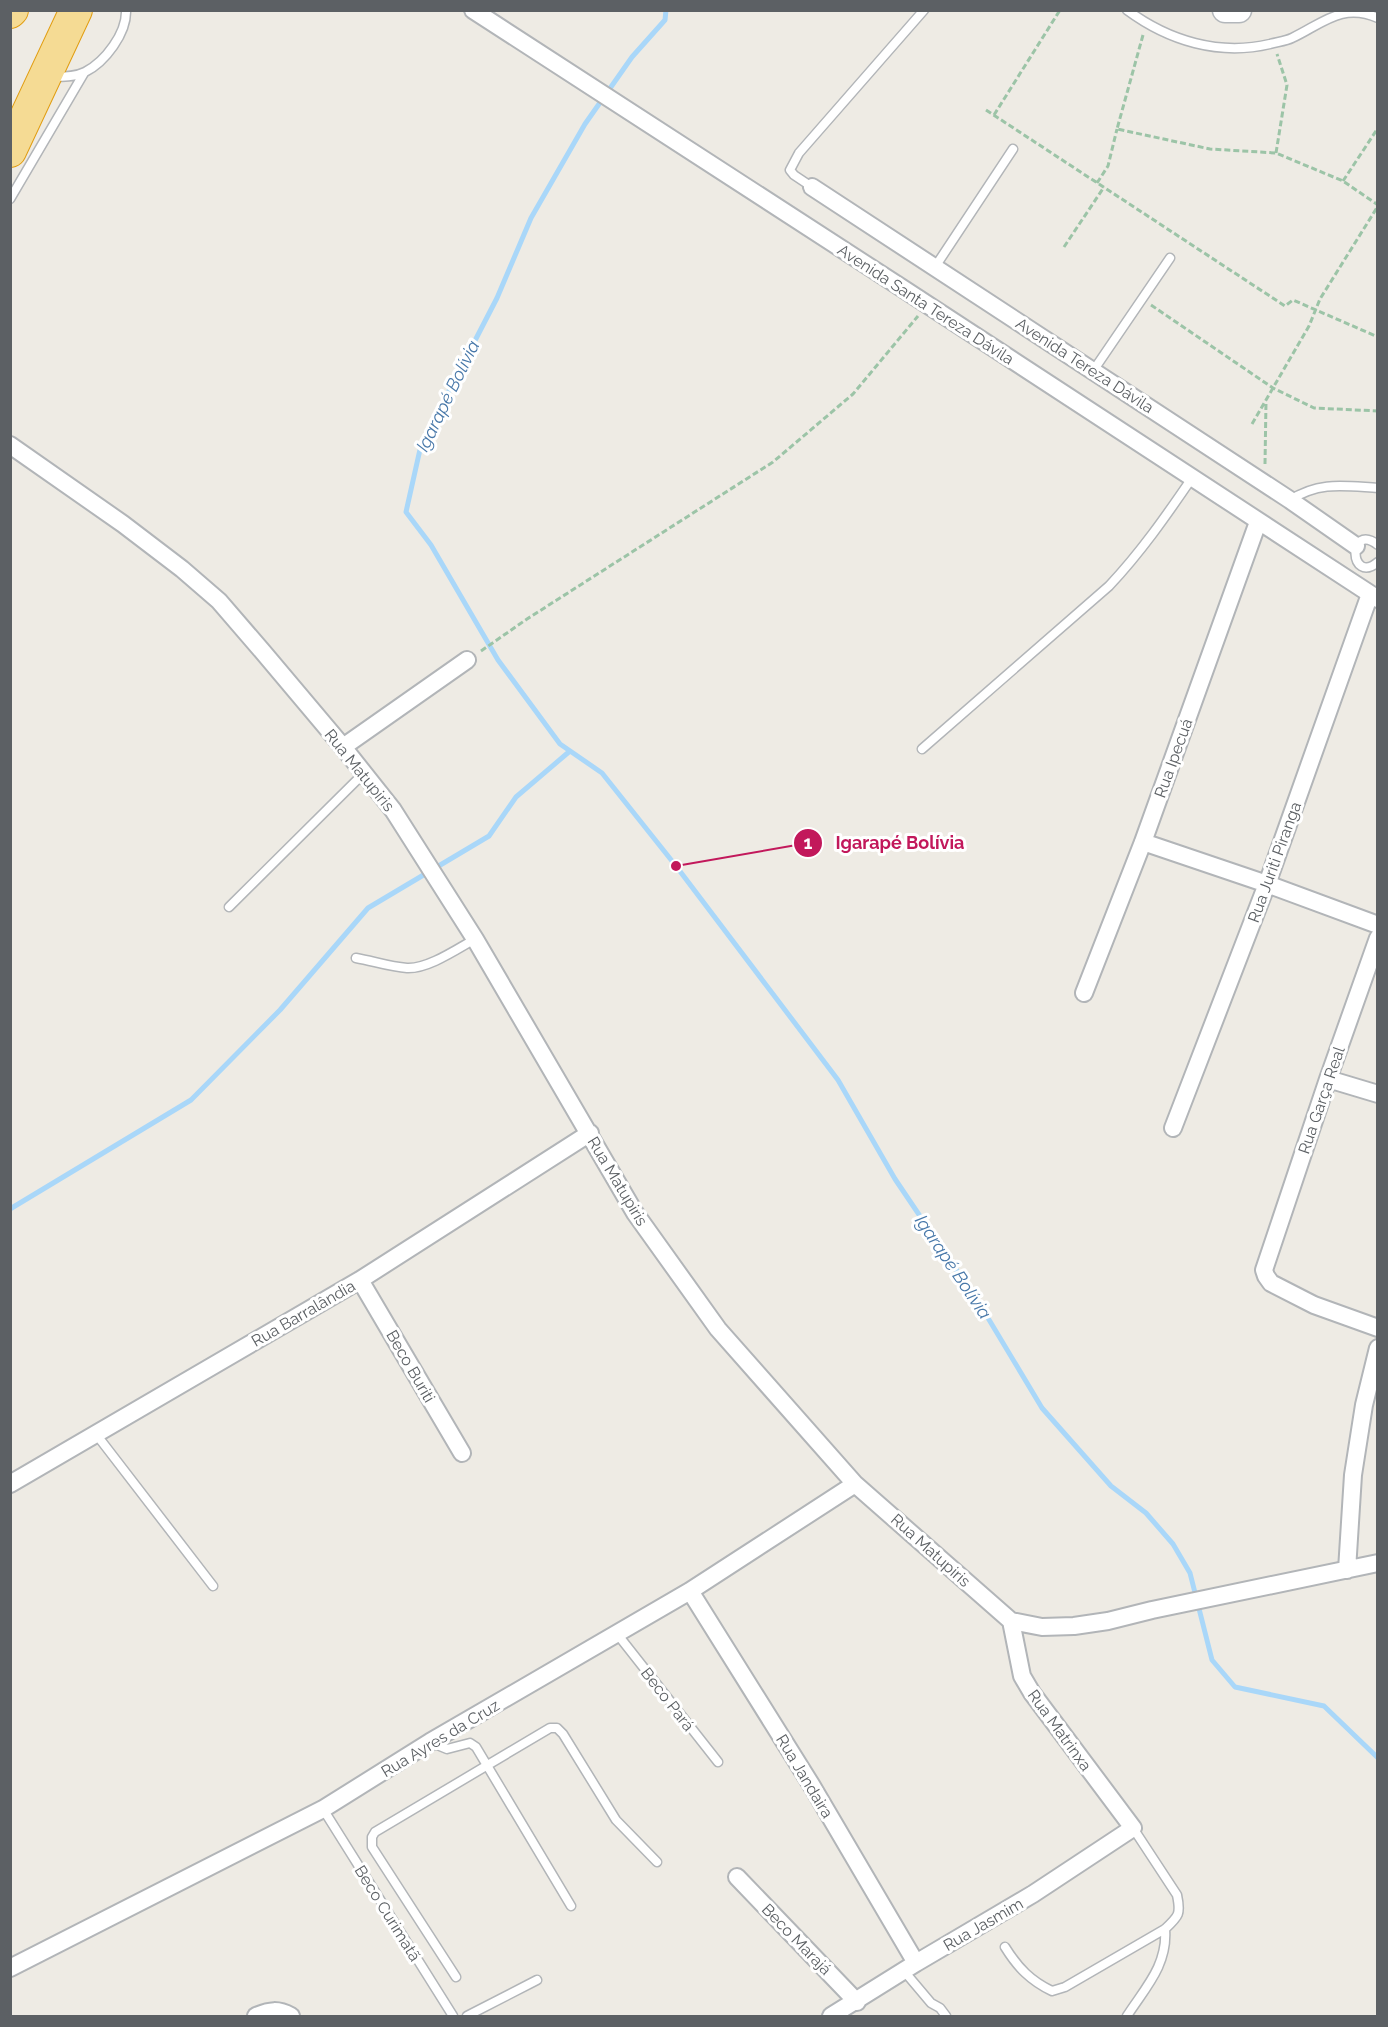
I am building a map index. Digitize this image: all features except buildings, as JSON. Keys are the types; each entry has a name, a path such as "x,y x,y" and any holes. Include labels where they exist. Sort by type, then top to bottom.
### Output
{"highway":[{"path":"10,152 76,10"}],"street":[{"name":"Avenida Santa Tereza Dávila","path":"473,10 1374,597"},
{"path":"1225,10 1239,10"},
{"name":"Avenida Tereza Dávila","path":"812,186 1265,483 1356,546"},
{"name":"Rua Matupiris","path":"10,445 123,524 219,601 343,747 393,810 475,939 635,1213 718,1329 855,1484 1011,1621"},
{"name":"Rua Ipecuá","path":"1084,993 1143,842 1258,522"},
{"name":"Rua Juriti Piranga","path":"1173,1128 1374,597"},
{"path":"343,747 467,660"},
{"path":"1143,842 1267,884 1377,925"},
{"name":"Rua Garça Real","path":"1377,938 1264,1270 1271,1283 1314,1305 1377,1328"},
{"path":"1328,1079 1377,1094"},
{"name":"Rua Barralândia","path":"10,1484 360,1280 590,1133"},
{"name":"Beco Buriti","path":"360,1280 462,1453"},
{"path":"1347,1570 1353,1475 1364,1405 1377,1348"},
{"name":"Rua Ayres da Cruz","path":"10,1968 323,1809 430,1742 618,1635 855,1484"},
{"path":"1011,1621 1042,1627 1074,1626 1108,1621 1377,1563"},
{"name":"Rua Jandaira","path":"690,1591 813,1786 910,1967"},
{"name":"Rua Matrinxa","path":"1011,1621 1022,1676 1032,1693 1133,1828"},
{"name":"Rua Jasmim","path":"834,2016 910,1967 1033,1894 1133,1828"},
{"name":"Beco Marajá","path":"737,1877 856,2002"},
{"path":"256,2016 270,2010 279,2010 291,2016"}],"lane":[{"path":"45,76 64,77 84,72 104,57 126,20 126,10"},
{"path":"812,186 794,175 790,170 791,165 924,10"},
{"path":"1127,10 1146,24 1168,35 1205,47 1234,49 1255,48 1291,39 1331,16 1349,12 1377,18"},
{"path":"10,199 84,72"},
{"path":"935,267 1013,149"},
{"path":"1093,371 1170,258"},
{"path":"922,749 1109,586 1156,531 1192,478"},
{"path":"1290,500 1316,487 1377,488"},
{"path":"1376,541 1362,541 1356,546 1355,558 1360,565 1368,567 1377,562"},
{"path":"229,907 364,773"},
{"path":"356,958 408,968 421,966 475,939"},
{"path":"96,1434 213,1586"},
{"name":"Beco Pará","path":"618,1635 718,1762"},
{"path":"456,1977 372,1847 372,1837 375,1832 550,1728 558,1728 615,1820 657,1862"},
{"path":"430,1742 447,1749 470,1743 476,1747 571,1906"},
{"name":"Beco Curimatã","path":"323,1809 453,2016"},
{"path":"1005,1947 1029,1977 1052,1991 1065,1987 1165,1929 1178,1918 1180,1906 1177,1895 1133,1828"},
{"path":"1127,2016 1155,1977 1166,1942 1165,1929"},
{"path":"910,1967 931,2003 940,2008 946,2016"},
{"path":"473,2015 537,1980"}],"path":[{"path":"994,115 1060,10"},
{"path":"1097,183 1108,166 1146,24"},
{"path":"1274,43 1287,85 1276,153"},
{"path":"986,110 1285,306 1293,300 1377,337"},
{"path":"1343,181 1377,128"},
{"path":"1117,129 1210,149 1276,153 1343,181 1377,205 1320,299 1309,326 1252,424"},
{"path":"1064,247 1104,187"},
{"path":"1142,298 1273,388 1314,408 1377,411"},
{"path":"467,660 773,462 854,394 927,304"},
{"path":"1265,483 1266,400"}],"waterway":[{"name":"Igarapé Bolívia","path":"666,10 665,20 632,57 585,124 531,218 497,298 421,445 406,512 431,545 498,660 560,744 602,773 676,866 838,1080 895,1179 982,1308 1042,1408 1111,1486 1146,1513 1173,1544 1190,1573 1212,1660 1235,1687 1324,1706 1378,1758"},
{"path":"10,1209 191,1100 280,1010 368,908 489,836 516,797 570,751"}],"place":[{"name":"Igarapé Bolívia","path":"676,866"}]}
